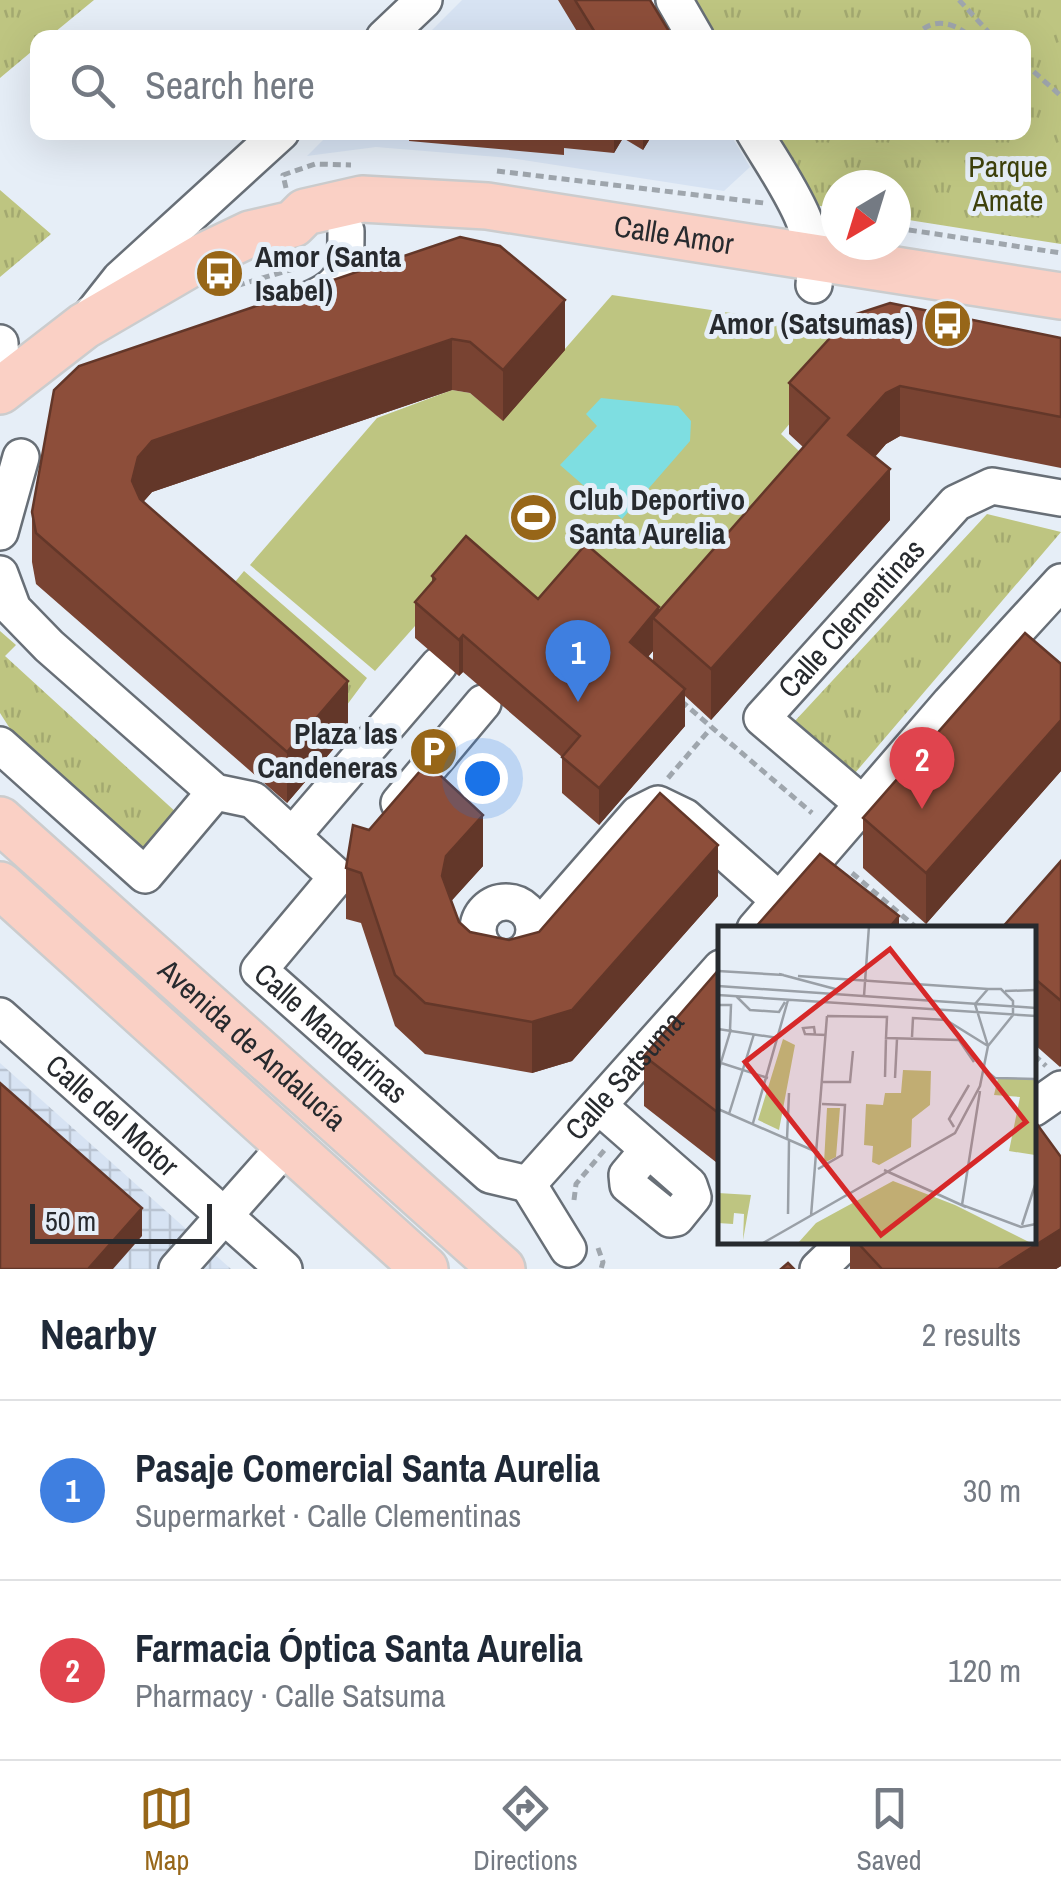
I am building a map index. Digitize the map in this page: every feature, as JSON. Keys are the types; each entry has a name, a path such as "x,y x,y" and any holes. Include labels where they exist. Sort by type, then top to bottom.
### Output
{"main road":[{"name":"Calle Amor","path":"297,240 305,212 362,199 487,206 1061,324"},
{"name":"Calle Amor","path":"1,390 84,326 204,256 250,234 297,240 308,231 477,234 1061,296"},
{"name":"Avenida de Andalucía","path":"0,820 502,1269"},
{"name":"Avenida de Andalucía","path":"0,885 424,1269"},
{"path":"287,1145 384,1269"}],"street":[{"path":"392,30 424,0"},
{"path":"674,0 691,30"},
{"name":"Calle Amor","path":"84,326 120,278 272,140"},
{"path":"759,140 798,206 815,272"},
{"name":"Calle Amor","path":"232,178 214,218 224,232 250,234"},
{"path":"269,315 337,285 345,271 346,231"},
{"path":"0,343 1,390"},
{"path":"0,532 20,457"},
{"name":"Calle Clementinas","path":"864,805 762,718 956,503 992,486 1061,498"},
{"path":"0,574 13,609 48,646 215,792 253,800 337,876 483,703"},
{"path":"758,926 950,703 1058,596"},
{"path":"292,836 438,665"},
{"path":"0,745 145,875 215,792"},
{"path":"534,933 638,814 658,804 685,818 780,901"},
{"name":"Calle Mandarinas","path":"337,876 259,970 490,1175 528,1184"},
{"name":"Calle Satsuma","path":"528,1184 623,1128 718,973"},
{"name":"Calle del Motor","path":"0,1016 284,1269"},
{"path":"1036,1107 1061,1089"},
{"path":"177,1269 287,1145"},
{"path":"528,1184 568,1249"}],"path":[{"path":"959,0 986,30"},
{"path":"920,30 940,22 956,24 963,30"},
{"path":"1031,69 1061,96"},
{"path":"911,230 1061,252"},
{"path":"205,295 293,269 297,240"},
{"path":"668,691 812,813"},
{"path":"676,780 666,780 712,728"},
{"path":"845,880 852,873 914,926"},
{"path":"574,1191 623,1128"}],"shaded area":[{"path":"462,0 649,0 667,30 432,30"},
{"path":"323,140 734,140 750,167 724,191 510,158 376,147 307,156"},
{"path":"0,1063 231,1269 0,1269"}],"green space":[{"path":"0,0 94,0 58,30 30,30 30,53 0,78"},
{"name":"Parque Amate","path":"692,0 1061,0 1061,244 911,220 911,170 821,170 821,206 813,205 774,140 1031,140 1031,30 710,30"},
{"path":"0,190 51,234 0,277"},
{"name":"Club Deportivo Santa Aurelia","path":"612,295 823,327 839,365 781,434 818,469 663,647 538,635 463,572 375,671 250,565 377,418 452,390 470,393 503,420"},
{"path":"987,514 1061,532 855,773 794,722"},
{"path":"244,571 367,678 335,721 211,611"},
{"path":"0,631 16,645 5,656 178,814 144,854 23,749 0,713"}],"water":[{"path":"601,398 678,406 691,421 690,441 622,519 560,465 597,426 586,414"}],"building":[{"path":"575,0 650,0 668,30 594,30"},
{"path":"460,237 500,246 565,300 503,370 470,342 452,339 152,441 138,457 132,481 140,499 348,681 287,752 36,533 32,512 54,390 79,366"},
{"path":"890,303 1061,338 1061,417 900,386 886,393 848,435 890,469 711,669 653,618 829,418 789,383 850,316"},
{"path":"466,536 538,599 586,544 659,607 630,642 685,689 599,788 562,757 580,736 463,635 459,640 415,602"},
{"path":"1025,633 1061,664 1061,720 926,873 863,818"},
{"path":"427,763 483,815 446,856 442,876 459,922 470,932 509,940 539,932 660,793 718,845 572,1010 532,1022 425,1003 395,975 361,873 346,868 353,825 369,830"},
{"path":"820,854 899,916 891,926 757,926"},
{"path":"1061,861 1060,1000 1036,980 1036,926 1004,926"},
{"path":"718,970 718,1113 644,1056"},
{"path":"0,1083 142,1208 88,1269 0,1269"},
{"path":"1036,1123 1061,1157 1061,1229 998,1269 882,1269 859,1244 1036,1244"}],"place":[{"name":"Amor (Santa Isabel)","path":"220,274"},
{"name":"Amor (Satsumas)","path":"948,324"},
{"name":"Club Deportivo Santa Aurelia","path":"534,517"},
{"name":"Pasaje Comercial Santa Aurelia","path":"578,702"},
{"name":"Plaza las Candeneras","path":"433,751"},
{"name":"Farmacia Óptica Santa Aurelia","path":"922,809"}]}
